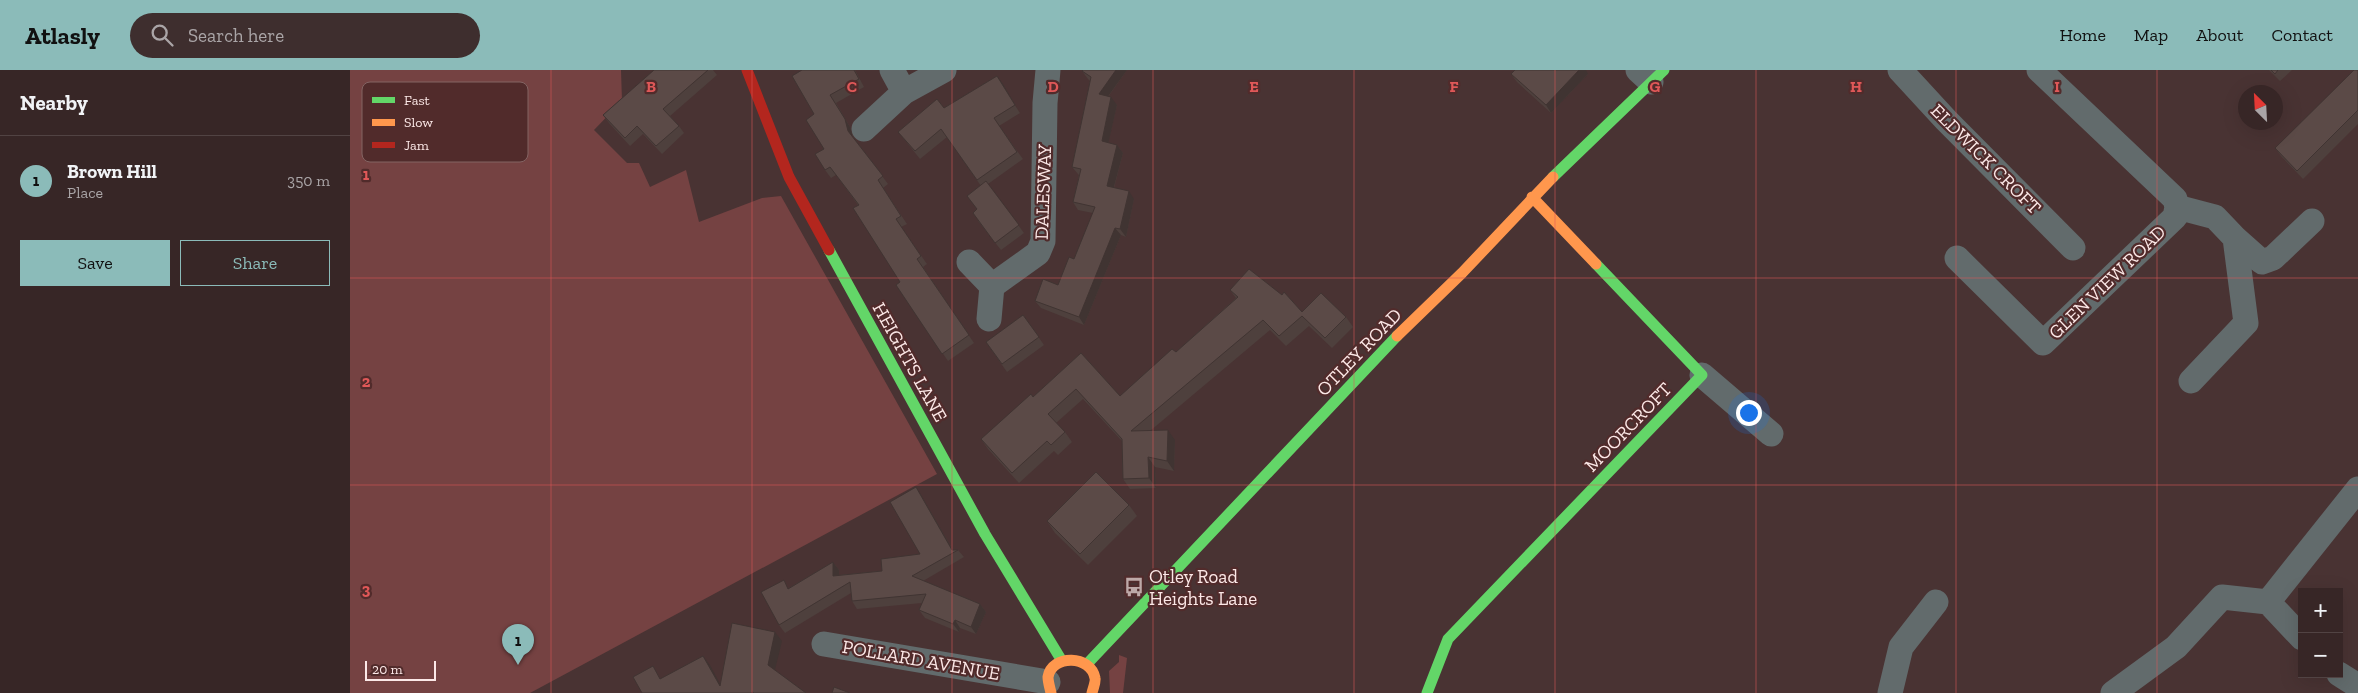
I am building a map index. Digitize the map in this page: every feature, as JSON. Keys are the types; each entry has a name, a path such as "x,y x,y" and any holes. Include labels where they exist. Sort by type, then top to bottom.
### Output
{"street":[{"name":"HEIGHTS LANE","path":"747,70 789,177 985,534 1062,660"},
{"path":"892,70 904,92"},
{"path":"864,129 904,92 944,70"},
{"name":"DALESWAY","path":"992,286 1038,253 1043,242 1045,103 1048,70"},
{"name":"ELDWICK CROFT","path":"1900,70 1946,120 2073,248"},
{"name":"GLEN VIEW ROAD","path":"1957,258 2043,343 2175,217 2177,207 2175,199 2039,70"},
{"name":"OTLEY ROAD","path":"1087,664 1392,341 1462,273 1532,197 1651,74"},
{"path":"1532,197 1702,375 1771,434"},
{"path":"2177,207 2215,217 2262,262 2273,258 2312,221"},
{"path":"2191,381 2246,322 2235,238"},
{"path":"969,262 992,286 989,318"},
{"name":"MOORCROFT","path":"1428,693 1448,639 1702,375"},
{"path":"2268,602 2358,489"},
{"path":"2113,693 2176,647 2222,597 2268,602 2298,634"},
{"path":"1890,693 1901,647 1936,602"},
{"name":"POLLARD AVENUE","path":"824,644 1050,688"},
{"path":"1050,688 1052,669 1062,660 1075,659 1087,664 1094,676 1095,683 1092,693"},
{"path":"2343,677 2358,686"}],"shaded area":[{"path":"350,70 621,70 622,101 594,130 627,163 639,163 650,187 686,170 699,222 762,198 781,196 937,474 530,693 350,693"},
{"path":"1119,655 1127,658 1123,693 1110,693 1109,671 1119,662"}],"building":[{"path":"654,70 708,70 663,109 679,126 656,146 637,126 625,138 603,115"},
{"path":"802,70 854,70 859,79 830,95 845,119 848,131 883,176 878,180 901,216 896,219 921,256 917,259 969,335 942,354 896,285 900,282 853,208 859,205 830,167 825,170 815,154 824,149 806,120 814,114 792,76"},
{"path":"1083,70 1116,70 1099,94 1111,97 1102,141 1117,145 1107,186 1129,191 1120,229 1115,228 1079,317 1035,301 1043,279 1058,285 1069,257 1074,259 1095,207 1073,202 1081,169 1072,167 1091,77"},
{"path":"1515,70 1579,70 1546,105 1511,74"},
{"path":"2354,70 2358,70 2358,110 2297,171 2275,148"},
{"path":"997,76 1015,105 994,118 1017,152 977,180 941,129 915,151 898,132 937,99 944,108"},
{"path":"986,181 1019,225 995,243 973,213 977,209 967,196"},
{"path":"1249,269 1282,295 1284,292 1302,312 1321,293 1346,317 1325,338 1302,316 1279,336 1263,320 1131,431 1168,430 1167,461 1148,457 1149,478 1123,479 1122,439 1076,389 1048,414 1065,432 1051,445 1047,441 1012,473 981,439 1031,394 1033,397 1081,353 1120,396 1172,349 1176,352 1238,297 1230,290"},
{"path":"1023,315 1039,337 1002,364 986,342"},
{"path":"1096,472 1129,505 1080,554 1047,521"},
{"path":"916,487 952,550 958,550 912,576 980,604 971,627 955,620 953,624 919,610 926,594 852,601 850,582 779,625 761,592 784,580 788,589 833,562 833,576 882,571 881,559 920,554 890,502"},
{"path":"732,623 775,632 768,665 806,693 642,693 633,677 653,666 660,679 703,656 720,686"},
{"path":"834,687 850,693 832,693"}],"traffic: fast":[{"path":"1553,177 1664,70"},
{"path":"829,250 985,534 1062,661"},
{"path":"1427,693 1448,639 1702,375 1596,264"},
{"path":"1087,664 1397,336"}],"traffic: slow":[{"path":"1397,336 1462,273 1553,177"},
{"path":"1532,197 1596,264"},
{"path":"1051,693 1048,677 1051,669 1056,664 1072,660 1087,665 1092,670 1095,680 1092,693"}],"traffic: jam":[{"path":"747,70 789,177 829,250"}],"place":[{"name":"Otley Road Heights Lane","path":"1134,587"},
{"name":"Brown Hill","path":"518,665"}]}
